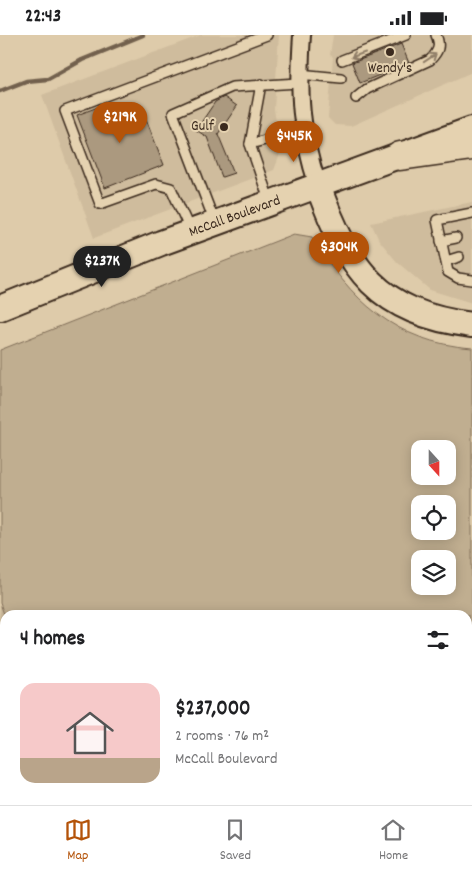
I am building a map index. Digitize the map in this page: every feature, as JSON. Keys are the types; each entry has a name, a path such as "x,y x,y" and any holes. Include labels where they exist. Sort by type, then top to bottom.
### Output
{"highway":[{"path":"400,156 472,146"}],"main road":[{"name":"McCall Boulevard","path":"0,308 191,233 472,129"},
{"path":"318,186 344,246 369,281 386,297 415,313 472,325"}],"street":[{"path":"302,35 299,79 303,130 318,186"}],"lane":[{"path":"191,233 171,188 156,184 100,204 65,111 267,35"},
{"path":"342,59 406,35"},
{"path":"356,98 367,89 430,60 437,53 439,44 436,35"},
{"path":"216,224 173,113 232,87 299,79 341,78"},
{"path":"261,84 250,144 270,204"},
{"path":"250,144 303,130"},
{"path":"472,213 437,220 448,272 458,278 472,280"},
{"path":"442,241 456,238"},
{"path":"446,261 459,257"}],"shaded area":[{"path":"201,35 279,35 274,109 281,152 274,170 94,238 42,95"},
{"path":"333,35 472,35 472,72 351,126 335,125 328,118 333,57 330,55"},
{"path":"472,202 472,303 430,290 397,262 379,240 371,223"},
{"path":"294,234 312,237 342,280 359,298 377,314 397,327 420,337 444,344 472,348 472,610 2,610 0,603 0,350"}],"building":[{"name":"Wendy's","path":"401,44 409,63 360,83 352,63"},
{"path":"224,97 237,106 218,134 234,173 222,177 207,137 196,130 215,102"},
{"path":"106,104 112,118 141,106 164,165 105,188 77,115"}],"waterway":[{"path":"0,91 26,81 48,79 82,60 143,35"}],"place":[{"name":"Wendy's","path":"390,52"},
{"name":"Gulf","path":"224,127"}]}
